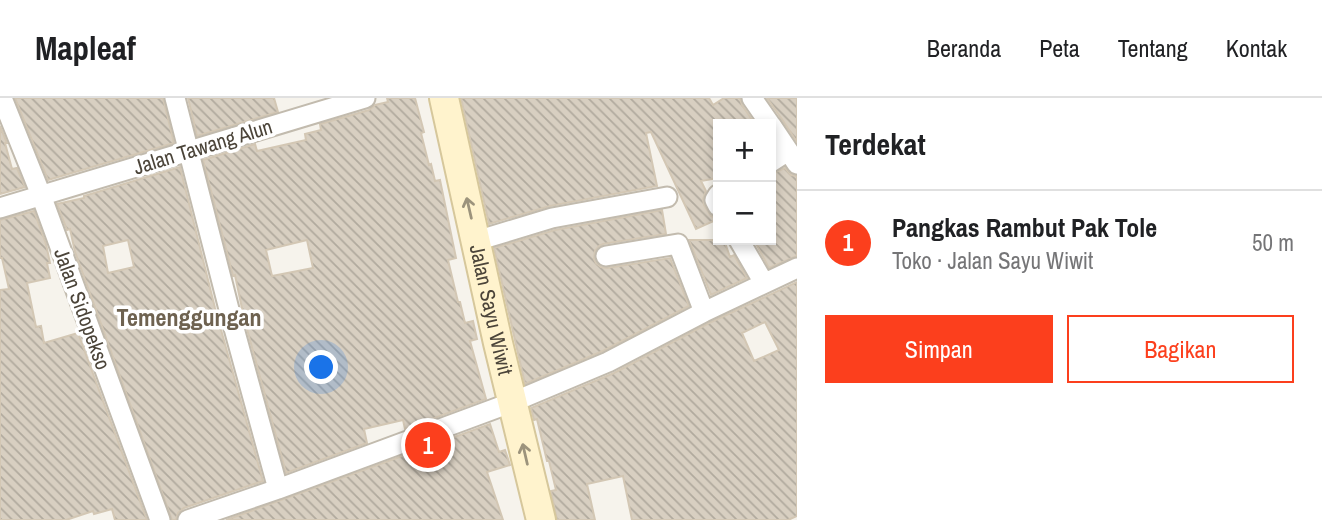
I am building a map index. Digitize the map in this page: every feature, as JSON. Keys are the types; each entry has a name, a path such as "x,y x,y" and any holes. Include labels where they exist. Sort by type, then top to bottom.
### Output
{"main road":[{"name":"Jalan Sayu Wiwit","path":"444,98 498,343 541,520"}],"street":[{"name":"Jalan Sidopekso","path":"2,98 41,195 160,520"},
{"path":"174,98 278,489"},
{"name":"Jalan Tawang Alun","path":"0,208 365,98"},
{"path":"752,98 766,119"},
{"path":"776,134 793,158"},
{"path":"476,241 552,218 667,197"},
{"path":"606,256 678,243 704,312"},
{"path":"741,245 764,283"},
{"path":"188,520 513,402 608,362 797,268"}],"building":[{"path":"15,98 163,98 174,143 48,180"},
{"path":"188,98 274,98 278,112 197,136"},
{"path":"387,98 415,98 429,165 431,164 435,181 440,180 456,258 448,260 465,323 473,321 477,339 470,341 486,399 405,429 403,420 364,429 367,443 286,473 203,160 255,144 257,151 306,140 305,134 321,130 320,124 388,102","holes":["307,240 313,268 272,276 266,250"]},
{"path":"461,98 709,98 713,105 724,98 740,98 752,119 713,119 713,179 701,181 706,191 704,205 713,217 713,221 696,229 651,132 646,133 657,186 550,206 489,224"},
{"path":"767,98 797,98 797,142 781,118"},
{"path":"0,126 7,143 12,169 17,168 25,187 0,194"},
{"path":"180,167 215,308 263,481 184,508 178,513 176,520 172,520 75,252 70,229 67,230 57,204","holes":["128,240 134,267 108,273 103,246"]},
{"path":"785,168 791,175 797,176 797,256 769,268 757,245 776,245 776,172"},
{"path":"662,210 666,234 603,244 595,251 594,259 601,267 607,268 670,258 689,306 603,351 525,384 494,248 555,230"},
{"path":"34,211 50,263 47,263 50,278 27,283 36,327 41,326 44,343 78,333 147,520 115,520 112,509 94,514 93,511 66,520 0,520 0,290 9,289 0,258 0,220"},
{"path":"689,240 713,240 713,245 726,245 730,257 734,255 747,278 711,295"},
{"path":"797,282 797,516 788,520 632,520 623,476 587,484 595,520 557,520 551,491 556,490 537,419 534,420 531,408 614,373 709,323","holes":["765,322 779,350 754,361 742,333"]},
{"path":"490,424 499,452 505,450 510,465 487,472 503,520 226,520"}],"place":[{"name":"Pangkas Rambut Pak Tole","path":"428,445"}],"district":[{"name":"Temenggungan","path":"189,318"}]}
